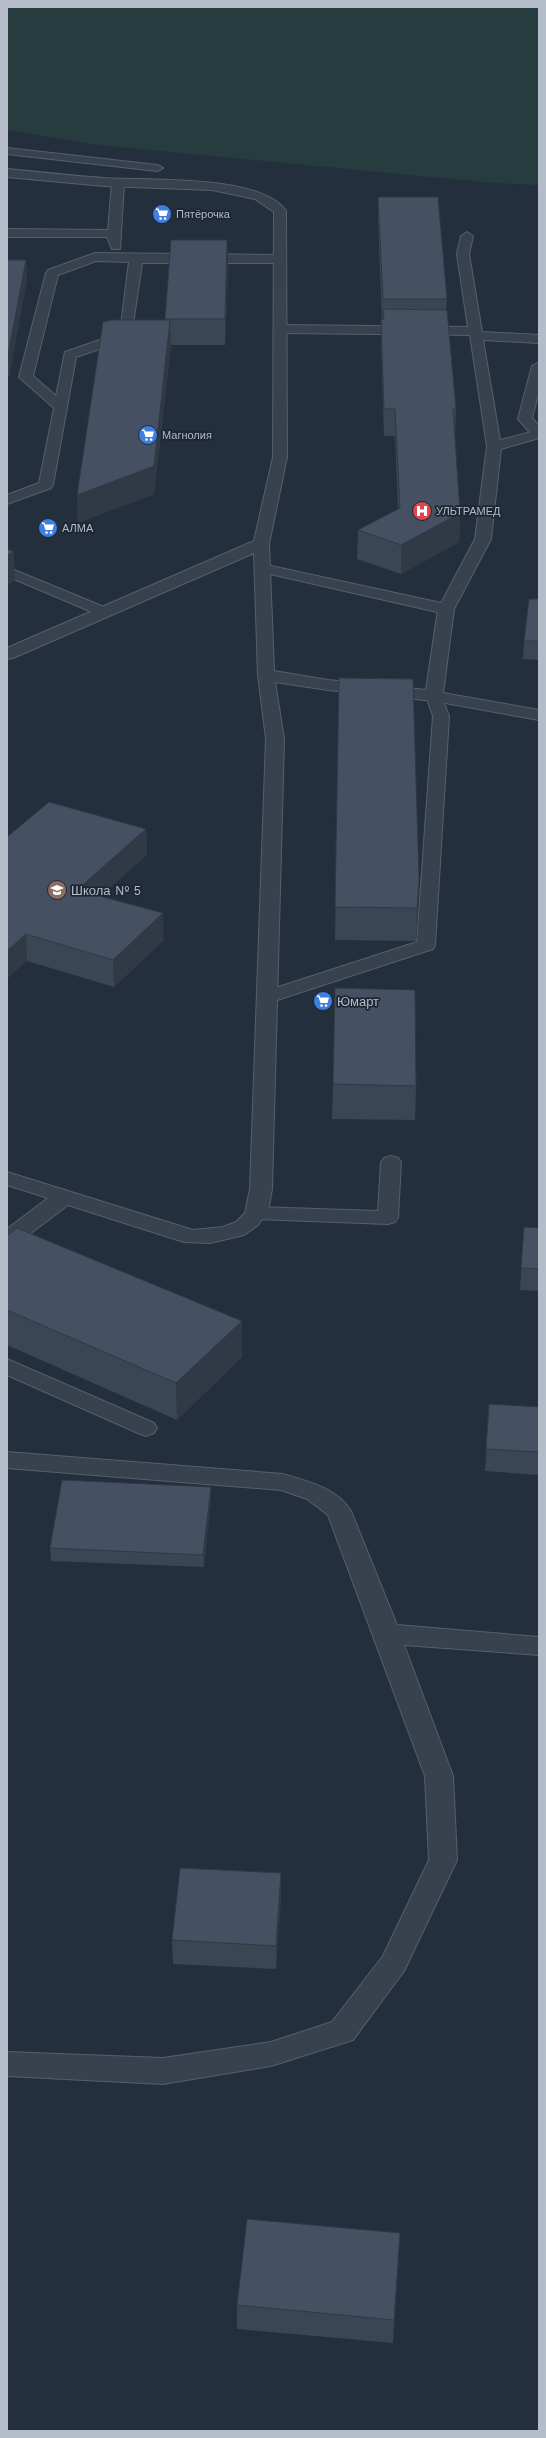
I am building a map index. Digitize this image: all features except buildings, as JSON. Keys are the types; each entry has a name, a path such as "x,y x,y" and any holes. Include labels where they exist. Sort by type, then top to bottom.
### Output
{"street":[{"path":"7,172 118,183 212,186 259,196 280,211 280,457 261,544 266,676 275,739 261,1189 256,1213 241,1228 222,1236 192,1237 7,1178"},
{"path":"434,696 446,608 483,539 494,446 539,434"},
{"path":"7,654 261,544"},
{"path":"266,676 328,685 434,696 539,715"},
{"path":"7,1240 64,1197"},
{"path":"7,1460 283,1482 316,1493 339,1512 387,1634 439,1776 443,1860 394,1964 342,2031 271,2054 163,2071 7,2064"},
{"path":"387,1634 539,1646"}],"lane":[{"path":"7,151 157,168"},
{"path":"7,500 46,485 70,355 126,335 130,259 113,241 118,183"},
{"path":"7,233 114,234"},
{"path":"467,236 462,254 494,446"},
{"path":"61,407 26,377 52,273 95,257 130,259 280,259"},
{"path":"280,329 476,334 539,339"},
{"path":"539,366 525,419 539,434"},
{"path":"262,568 446,608"},
{"path":"7,571 104,612"},
{"path":"267,997 426,945 441,716 434,696"},
{"path":"256,1213 388,1218 391,1162"},
{"path":"7,1366 146,1428"}],"green space":[{"path":"7,7 539,7 539,185 494,183 98,145 7,130"}],"place":[{"name":"Пятёрочка","path":"162,214"},
{"name":"Магнолия","path":"148,435"},
{"name":"УЛЬТРАМЕД","path":"422,511"},
{"name":"АЛМА","path":"48,528"},
{"name":"Школа № 5","path":"57,890"},
{"name":"Юмарт","path":"323,1001"}]}
